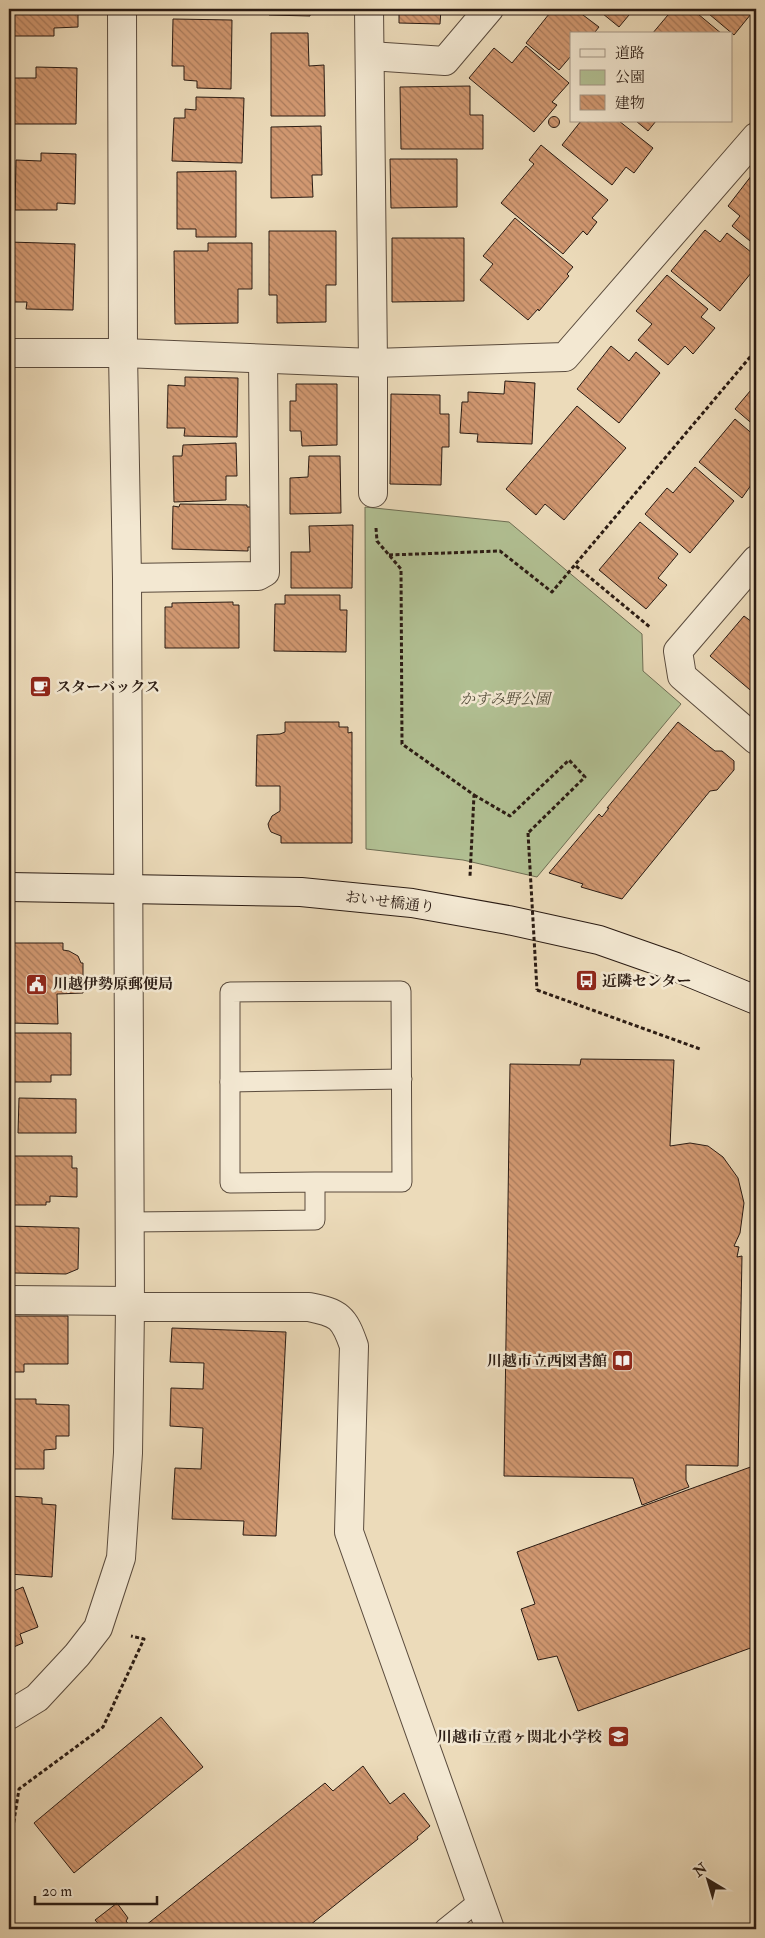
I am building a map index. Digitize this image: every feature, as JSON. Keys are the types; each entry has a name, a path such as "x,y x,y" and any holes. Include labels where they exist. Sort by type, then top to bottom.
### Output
{"street":[{"path":"9,1714 37,1698 78,1655 98,1628 121,1558 128,1453 130,1222 122,9"},
{"path":"369,9 373,492"},
{"path":"370,56 445,61 489,9"},
{"path":"9,353 123,353 373,363 565,357 756,137"},
{"path":"127,578 258,576 265,572 264,359"},
{"path":"756,560 678,651 682,676 756,740"},
{"name":"おいせ橋通り","path":"9,887 301,892 412,903 508,920 599,940 676,967 756,1000"},
{"path":"9,1300 309,1307 330,1312 347,1326 354,1346 349,1532 490,1929"}],"lane":[{"path":"401,991 402,1182 230,1183 230,1082 230,992 401,991"},
{"path":"230,1082 402,1079"},
{"path":"130,1222 316,1220 315,1182"},
{"path":"444,1929 480,1900"}],"path":[{"path":"389,555 500,552 552,592 576,566 756,350"},
{"path":"373,492 377,541 401,569 402,744 474,796 510,816 569,760 585,777 528,833 537,990 700,1049"},
{"path":"576,566 678,651"},
{"path":"470,876 474,796"},
{"path":"9,1848 19,1789 104,1727 144,1639 98,1628"}],"green space":[{"name":"かすみ野公園","path":"365,507 509,522 642,634 643,671 681,704 537,877 463,860 366,849"}],"building":[{"path":"11,9 78,9 78,27 54,28 54,36 11,36"},
{"path":"269,9 310,9 310,16 269,15"},
{"path":"392,9 441,9 440,24 399,23 399,12 392,13"},
{"path":"553,9 575,9 599,27 595,32 570,32 570,57 559,70 526,43"},
{"path":"597,9 634,9 619,27"},
{"path":"673,9 692,9 720,32 654,32"},
{"path":"703,9 747,9 751,14 734,35"},
{"path":"173,19 232,20 231,89 197,88 197,81 184,80 184,66 172,66"},
{"path":"271,33 308,33 309,66 324,65 325,116 271,116"},
{"path":"526,46 569,83 552,102 557,105 534,132 469,78 494,48 512,63"},
{"path":"36,67 77,68 76,124 11,124 11,78 36,78"},
{"path":"470,86 470,115 483,115 483,149 401,149 400,87"},
{"path":"196,97 244,98 242,163 172,161 174,118 185,118 185,109 196,110"},
{"path":"554,116 560,122 554,128 548,122"},
{"path":"580,122 620,122 653,148 634,173 626,167 612,185 562,145"},
{"path":"637,122 655,122 648,131"},
{"path":"321,126 322,175 312,175 313,197 271,198 271,127"},
{"path":"541,145 608,200 592,218 597,222 587,235 583,231 563,254 501,203 534,164 529,160"},
{"path":"41,153 76,154 75,204 57,203 57,210 15,210 16,160 41,161"},
{"path":"390,159 457,159 457,207 391,208"},
{"path":"236,171 236,237 196,237 196,229 177,229 177,172"},
{"path":"755,171 756,246 732,226 740,216 728,206"},
{"path":"515,218 573,267 567,274 569,276 539,311 538,309 528,320 480,280 493,264 483,256"},
{"path":"705,230 720,242 727,233 756,256 756,267 720,311 671,271"},
{"path":"269,231 336,231 336,285 326,285 326,322 277,323 277,295 269,295"},
{"path":"392,238 464,238 464,301 392,302"},
{"path":"9,242 75,244 73,310 26,309 27,302 9,302"},
{"path":"208,243 252,243 252,289 238,289 238,323 175,324 174,251 208,251"},
{"path":"667,275 708,309 701,317 715,328 693,354 685,346 668,365 638,340 652,324 636,311"},
{"path":"611,346 629,361 636,352 660,373 619,423 577,389"},
{"path":"185,377 238,378 237,437 184,436 185,428 167,428 168,385 185,386"},
{"path":"505,381 535,383 532,444 477,442 478,434 460,433 462,402 468,402 468,392 504,394"},
{"path":"296,384 337,384 337,445 302,446 301,431 290,431 290,401 296,401"},
{"path":"756,384 756,427 735,409"},
{"path":"391,394 440,395 440,414 449,414 449,447 442,447 441,485 390,484"},
{"path":"577,406 626,448 564,520 545,504 536,515 506,489"},
{"path":"735,419 756,437 756,478 742,498 699,462"},
{"path":"236,443 237,476 226,476 226,500 174,502 173,456 182,456 183,445"},
{"path":"309,456 340,456 341,513 290,514 290,478 308,477"},
{"path":"695,467 734,501 690,553 645,514 667,488 673,493"},
{"path":"180,504 247,505 247,507 252,507 251,547 248,547 248,551 172,549 173,506 179,507"},
{"path":"640,522 678,554 658,578 667,585 646,609 599,570"},
{"path":"353,525 352,588 291,588 291,552 310,552 309,526"},
{"path":"285,595 340,595 340,610 347,610 346,652 274,651 275,604 285,604"},
{"path":"233,602 233,605 239,605 239,648 165,648 165,607 172,607 172,603"},
{"path":"744,616 756,625 756,695 710,656"},
{"path":"285,722 339,722 339,727 348,727 348,733 352,732 352,843 281,843 281,836 271,832 268,824 272,816 280,811 280,786 256,786 257,735 285,732"},
{"path":"678,722 715,751 722,751 734,761 734,770 717,790 710,791 622,899 581,887 583,884 549,873 599,814 602,817 609,808 607,808"},
{"path":"9,943 63,943 63,950 78,956 81,963 83,963 83,993 57,994 58,1024 9,1023"},
{"path":"9,1033 71,1033 71,1075 51,1075 51,1082 9,1082"},
{"name":"川越市立西図書館","path":"581,1059 674,1060 670,1146 690,1143 708,1146 723,1157 738,1178 744,1203 740,1233 734,1246 739,1247 737,1257 742,1256 738,1466 686,1465 686,1480 689,1487 642,1505 633,1478 504,1476 510,1064 580,1065"},
{"path":"19,1098 76,1099 76,1133 18,1133"},
{"path":"9,1156 72,1156 72,1168 77,1168 77,1197 50,1196 50,1202 46,1202 46,1205 9,1205"},
{"path":"9,1226 79,1228 78,1269 66,1274 14,1273 9,1270"},
{"path":"9,1316 68,1316 68,1364 24,1364 24,1372 9,1372"},
{"path":"172,1328 286,1332 276,1536 243,1535 244,1521 172,1519 175,1468 201,1469 203,1428 170,1426 171,1388 203,1389 204,1363 170,1362"},
{"path":"9,1399 36,1399 36,1404 69,1405 69,1436 56,1436 56,1449 44,1450 44,1469 9,1469"},
{"path":"756,1465 756,1646 578,1711 557,1656 538,1660 521,1609 535,1604 517,1552"},
{"path":"9,1496 42,1498 42,1504 56,1505 52,1577 9,1574"},
{"path":"23,1587 38,1627 20,1634 23,1643 9,1649 9,1593"},
{"path":"161,1717 203,1767 74,1873 34,1823"},
{"path":"363,1766 390,1804 404,1793 430,1826 417,1837 418,1839 305,1929 141,1929 325,1783 333,1791"},
{"path":"117,1903 128,1918 126,1921 132,1929 103,1929 95,1920"}],"place":[{"name":"スターバックス","path":"40,687"},
{"name":"近隣センター","path":"586,981"},
{"name":"川越伊勢原郵便局","path":"37,984"},
{"name":"川越市立西図書館","path":"623,1361"},
{"name":"川越市立霞ヶ関北小学校","path":"618,1737"}]}
